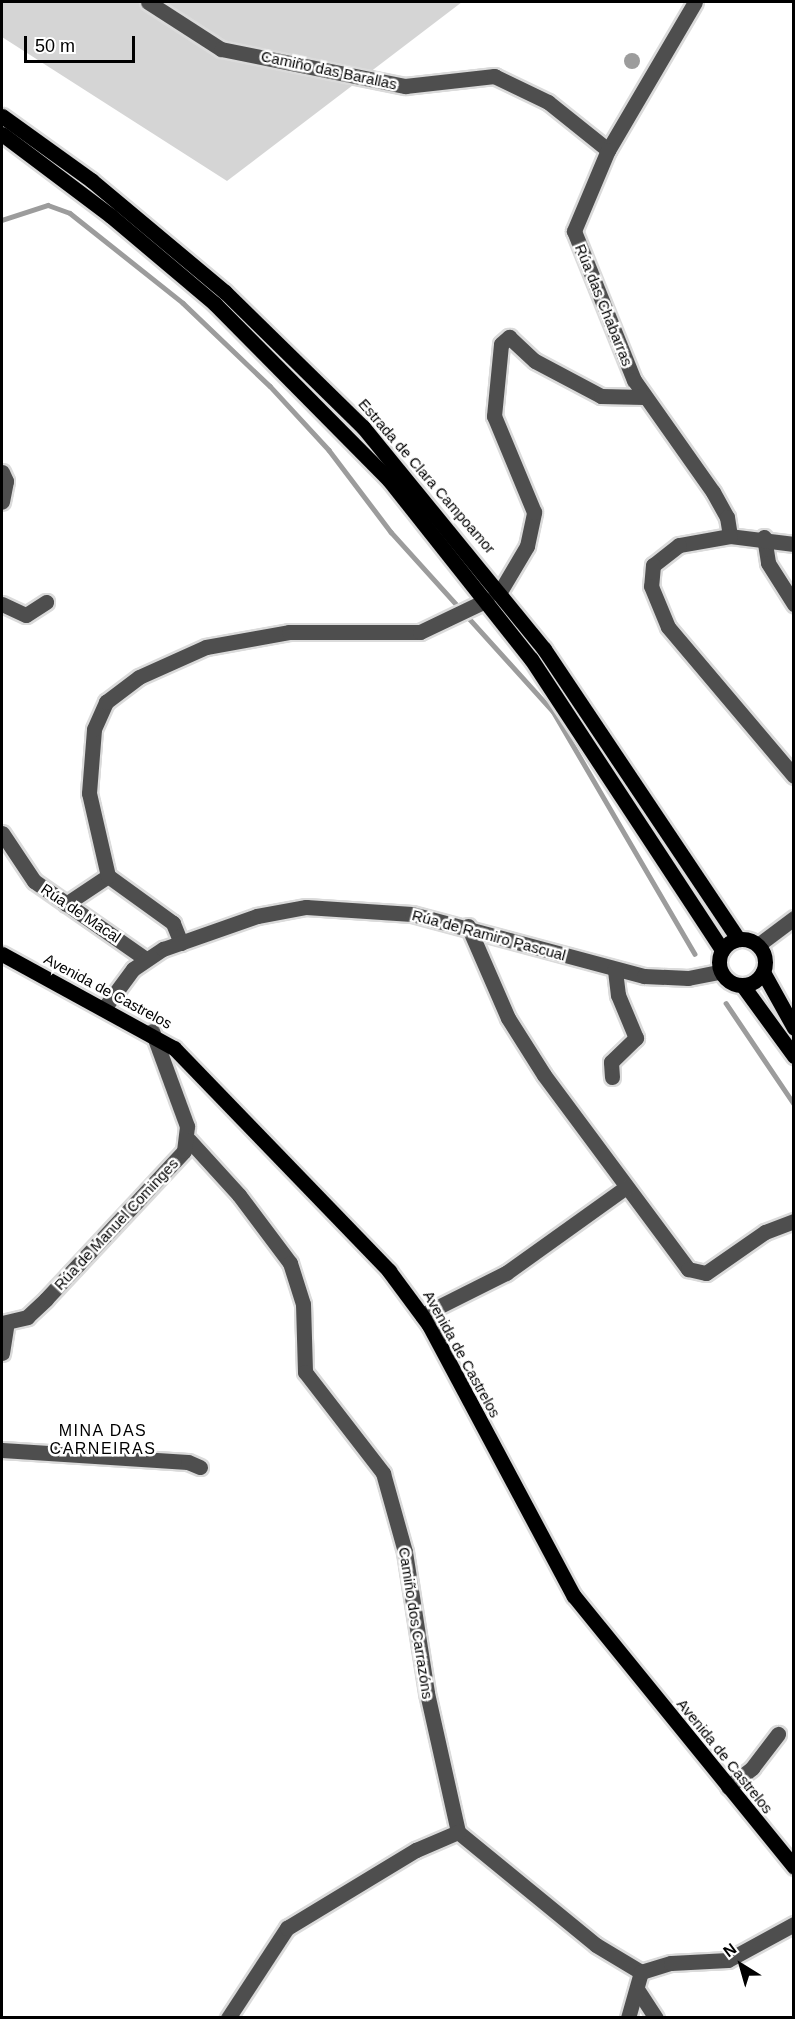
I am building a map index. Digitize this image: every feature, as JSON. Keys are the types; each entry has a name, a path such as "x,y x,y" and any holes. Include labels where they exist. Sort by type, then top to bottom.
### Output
{"main road":[{"name":"Estrada de Clara Campoamor","path":"2,116 91,180 260,324 363,427 501,590 738,939"},
{"name":"Estrada de Clara Campoamor","path":"2,134 129,231 285,369 389,480 487,600 578,725 722,950"},
{"path":"794,1028 763,972 765,957 758,945 738,939 722,950 720,972 743,986 794,1056"},
{"name":"Avenida de Castrelos","path":"2,954 152,1031 275,1149 422,1315 564,1582 794,1867"},
{"path":"743,986 763,972"}],"street":[{"name":"Camiño das Barallas","path":"148,2 221,49 405,86 494,76 548,102 608,150"},
{"name":"Rúa das Chabarras","path":"694,2 608,150 574,231 645,398 713,492 727,517 730,536"},
{"path":"501,590 527,546 534,512 494,416 501,344 509,337 535,361 602,396 645,398"},
{"path":"2,472 6,481 2,502"},
{"path":"794,544 765,537 730,536 668,549 653,565 653,597 682,645 794,776"},
{"path":"765,537 768,563 794,604"},
{"path":"181,943 173,923 108,876 89,768 100,713 114,693 164,664 227,642 289,632 420,632 487,600"},
{"path":"2,604 26,615 46,602"},
{"name":"Rúa de Macal","path":"2,833 20,867 66,904 146,959"},
{"path":"66,904 108,876"},
{"name":"Rúa de Ramiro Pascual","path":"105,1006 146,959 181,943 257,916 306,907 380,909 468,926 615,969 670,979 720,972"},
{"path":"758,945 794,918"},
{"path":"468,926 508,1018 626,1187 688,1269 700,1274 794,1221"},
{"path":"612,1077 611,1062 636,1038 618,995 615,969"},
{"path":"152,1031 189,1140"},
{"name":"Rúa de Manuel Cominges","path":"4,1323 27,1317 46,1299 189,1140"},
{"name":"Camiño dos Carrazóns","path":"189,1140 239,1195 290,1263 303,1304 305,1372 383,1473 405,1552 427,1693 458,1832"},
{"path":"422,1315 506,1273 626,1187"},
{"path":"2,1353 4,1323"},
{"path":"2,1450 188,1461 200,1467"},
{"path":"728,1787 752,1768 778,1734"},
{"path":"228,2018 287,1929 416,1850 458,1832 596,1945 641,1972 671,1963 728,1960 794,1924"},
{"path":"628,2018 641,1972"},
{"path":"637,1989 656,2018"}],"shaded area":[{"path":"2,2 462,2 227,181 2,37"},
{"path":"629,53 635,53 640,61 638,67 629,69 624,64 624,58"}],"waterway":[{"path":"2,220 48,205 70,213 183,303 270,386 329,450 391,532 553,711 695,954"},
{"path":"726,1003 794,1104"}],"district":[{"name":"MINA DAS CARNEIRAS","path":"103,1440"}]}
